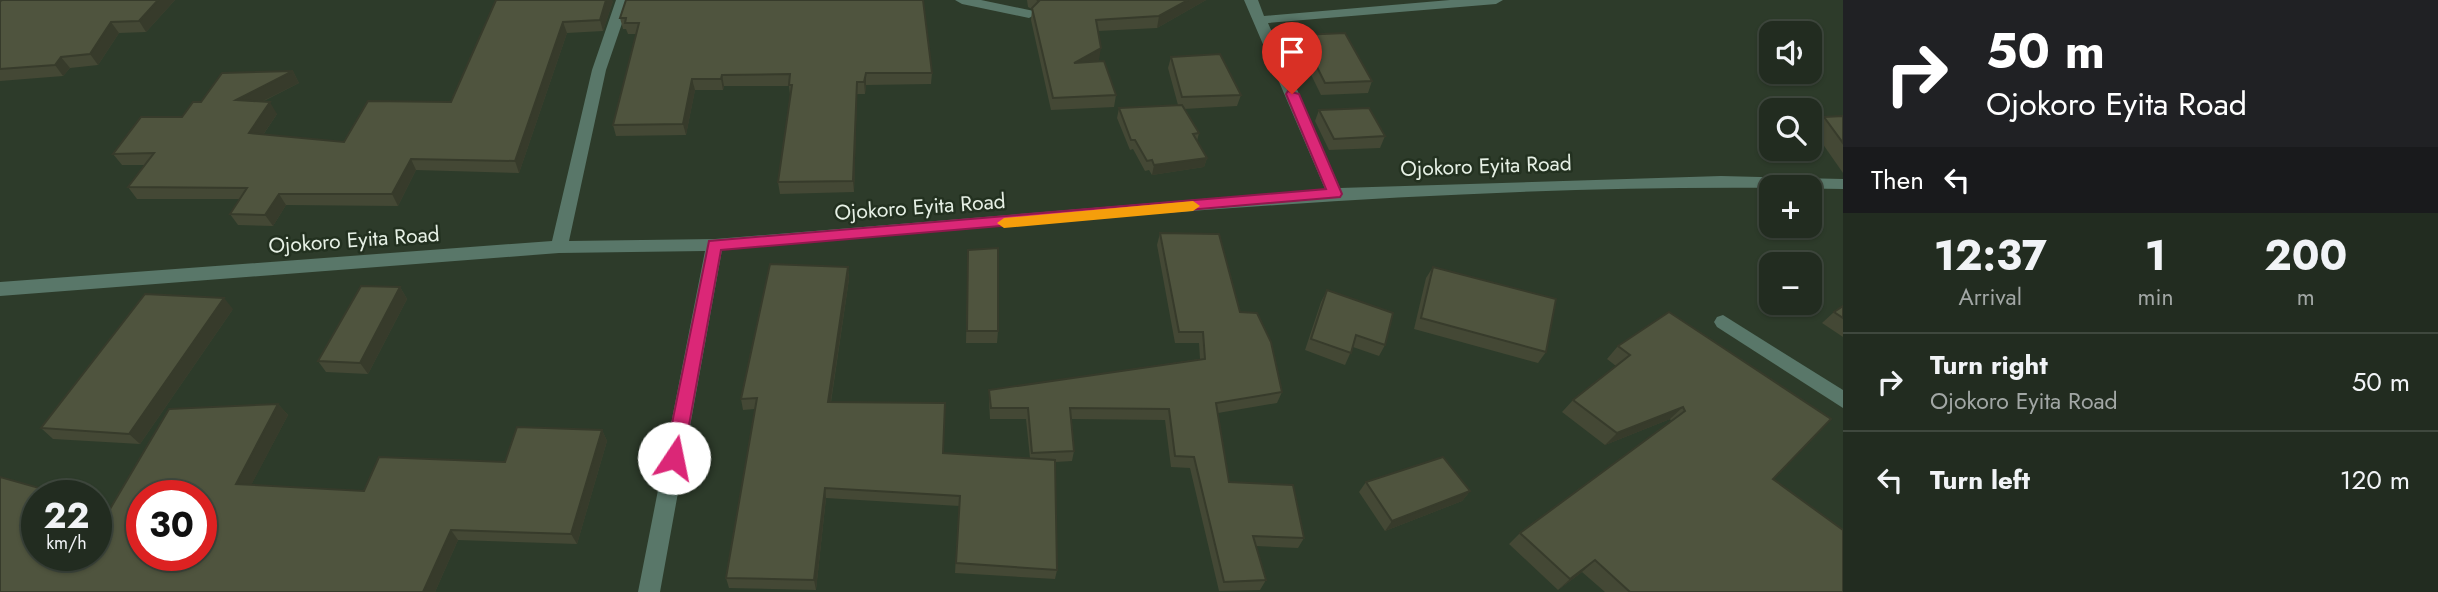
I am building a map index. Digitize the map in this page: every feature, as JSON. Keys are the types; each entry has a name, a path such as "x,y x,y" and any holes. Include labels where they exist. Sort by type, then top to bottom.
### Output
{"street":[{"path":"559,247 598,70 623,0"},
{"path":"962,0 1029,14"},
{"path":"1251,0 1335,194"},
{"path":"1261,20 1496,0"},
{"name":"Ojokoro Eyita Road","path":"0,289 559,247 715,245 1335,194 1721,181 1843,184"},
{"path":"649,592 715,245"},
{"path":"1723,322 1843,400"}],"building":[{"path":"2,0 158,0 139,21 111,22 90,54 61,57 55,65 0,69"},
{"path":"496,0 606,0 600,20 563,22 515,161 411,159 392,194 279,194 265,215 230,214 247,188 128,187 154,153 113,154 141,117 182,117 193,102 201,102 222,73 293,71 236,100 270,102 249,133 344,142 368,101 451,102"},
{"path":"626,0 923,0 932,73 866,73 864,82 857,82 853,181 778,182 792,85 789,85 790,74 722,75 721,79 692,79 683,124 613,125 639,23 625,23 626,18 620,18"},
{"path":"1037,0 1188,0 1159,16 1096,20 1101,48 1074,63 1104,61 1116,95 1053,98 1032,8 1039,1"},
{"path":"1345,33 1372,81 1325,83 1301,35"},
{"path":"1220,54 1241,95 1182,97 1171,57"},
{"path":"1182,105 1199,133 1193,134 1207,158 1154,165 1152,160 1147,161 1135,140 1131,140 1119,108"},
{"path":"1369,108 1385,136 1334,139 1319,110"},
{"path":"1843,116 1843,143 1824,117"},
{"path":"1160,233 1219,234 1240,312 1257,313 1271,342 1282,392 1216,403 1229,482 1293,485 1304,538 1253,536 1266,580 1224,582 1194,457 1175,456 1169,409 1070,408 1074,451 1032,453 1028,408 991,408 989,390 1205,359 1203,332 1179,332"},
{"path":"998,248 998,331 967,331 968,250"},
{"path":"770,264 848,267 828,402 945,403 943,453 1055,460 1057,570 956,563 960,496 825,488 814,580 726,578 757,398 741,399"},
{"path":"1433,267 1556,299 1546,352 1421,318"},
{"path":"361,286 400,287 360,363 318,361"},
{"path":"1327,290 1393,313 1385,345 1356,335 1351,353 1311,339"},
{"path":"145,294 224,298 129,434 41,428"},
{"path":"1843,306 1843,318 1834,312"},
{"path":"1669,312 1831,419 1773,479 1843,530 1843,592 1630,592 1595,560 1570,579 1520,533 1685,411 1683,407 1617,433 1573,400 1630,355 1618,346"},
{"path":"278,404 236,484 364,491 379,457 505,462 517,427 602,430 571,534 451,530 423,592 0,592 0,477 21,483 21,571 112,571 112,506 126,482 126,571 217,571 217,480 127,480 169,409"},
{"path":"1443,457 1470,491 1392,521 1366,482"}],"slow traffic":[{"path":"1004,223 1193,206"}],"route":[{"path":"674,458 715,245 986,225 1335,194 1292,94"}]}
